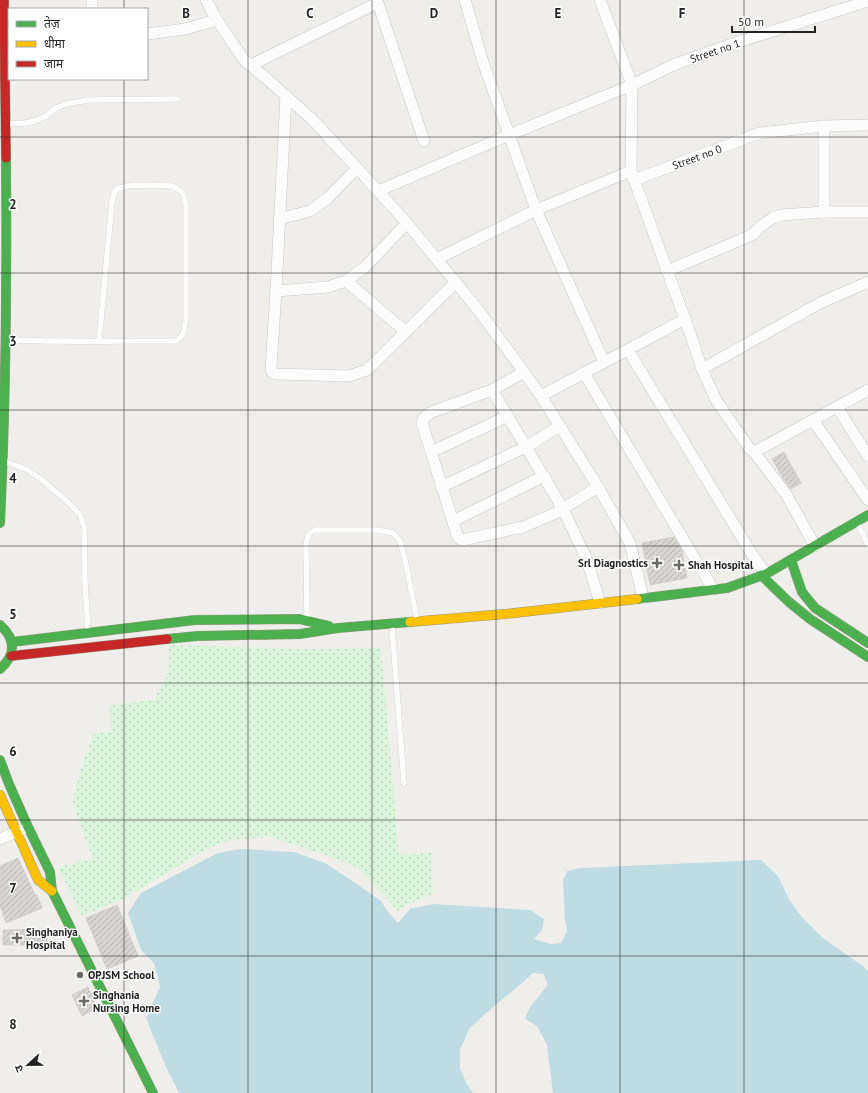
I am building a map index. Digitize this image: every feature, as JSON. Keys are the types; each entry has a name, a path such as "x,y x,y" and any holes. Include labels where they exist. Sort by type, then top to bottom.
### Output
{"main road":[{"path":"0,522 3,460 3,340 7,208 4,0"},
{"path":"11,656 197,636 300,634 338,628 505,614 727,588 763,575 868,515"},
{"path":"791,560 802,592 815,608 868,643"},
{"path":"763,575 789,602 810,619 868,657"},
{"path":"12,642 195,620 299,619 338,628"},
{"path":"161,624 163,639"},
{"path":"0,625 9,633 12,642 11,656 8,662 0,669"},
{"path":"0,760 28,827 50,872 52,891 153,1093"},
{"path":"0,795 38,880 52,891"}],"street":[{"path":"206,0 217,20 244,60 286,95 314,121 407,223 479,311 524,372 541,396 598,487 630,543 643,598"},
{"path":"465,0 483,62 536,210 604,362"},
{"path":"600,0 632,85 632,176 702,369 716,400 749,448 754,452 786,494 815,546"},
{"name":"Street no 1","path":"378,191 509,135 632,85 673,65 868,1"},
{"path":"251,65 377,2 424,141"},
{"path":"148,34 185,29 217,20"},
{"path":"286,95 271,368 272,372 274,374 349,376 367,370 456,282"},
{"name":"Street no 0","path":"437,259 536,210 760,133 824,126 868,125"},
{"path":"824,126 824,212"},
{"path":"280,219 310,211 328,198 357,168"},
{"path":"667,271 752,235 761,226 781,215 824,212 868,212"},
{"path":"276,291 328,287 346,281 365,267 407,223"},
{"path":"346,281 406,332"},
{"path":"702,369 820,303 868,282"},
{"path":"541,396 685,319"},
{"path":"628,350 753,556 763,575"},
{"path":"524,372 492,390 432,412 423,419 422,423 441,487 460,540 522,527 556,514 598,487"},
{"path":"584,373 713,589"},
{"path":"492,390 563,509 587,560 600,603"},
{"path":"754,452 868,392"},
{"path":"837,407 868,456"},
{"path":"431,452 508,416"},
{"path":"813,420 868,500"},
{"path":"441,487 526,447 560,426"},
{"path":"453,521 544,476"},
{"path":"0,839 28,827"}],"lane":[{"path":"6,124 35,121 46,116 56,108 66,104 88,100 178,99"},
{"path":"3,340 99,342 176,341 183,335 186,319 186,205 183,193 173,186 133,185 119,188 114,192 99,342"},
{"path":"3,460 26,469 41,479 70,504 80,515 84,527 85,582 89,648"},
{"path":"857,522 868,546"},
{"path":"307,620 307,536 315,530 369,530 393,533 400,541 418,621"},
{"path":"392,624 404,783"}],"green space":[{"path":"169,645 302,649 381,648 399,855 431,853 433,894 404,906 398,911 359,868 270,837 232,840 208,848 123,899 82,916 58,867 93,859 72,802 84,759 94,734 111,731 110,705 154,700 168,674"}],"water":[{"path":"241,849 294,852 325,863 381,901 398,923 410,909 434,904 530,910 544,919 542,930 534,939 550,944 561,943 567,931 563,881 567,871 581,868 761,860 778,876 790,901 801,916 823,938 868,971 868,1093 553,1093 547,1045 537,1026 525,1019 530,1007 547,986 544,974 533,973 469,1029 460,1050 460,1068 467,1085 473,1093 179,1093 165,1065 146,1018 160,987 154,963 141,950 128,913 141,893 218,853"}],"building":[{"path":"784,452 801,483 791,489 772,459"},
{"path":"674,537 682,550 687,578 650,585 642,543"},
{"path":"18,858 42,908 6,923 0,906 0,866"},
{"path":"117,905 138,956 107,969 86,918"},
{"path":"47,929 47,945 3,945 3,930"},
{"path":"88,987 97,1008 82,1016 72,995"}],"traffic: fast":[{"path":"0,523 6,340 6,158"},
{"path":"637,599 727,588 766,574 868,515"},
{"path":"791,560 802,592 815,608 868,643"},
{"path":"761,575 789,602 810,619 868,657"},
{"path":"12,642 195,620 299,619 329,626"},
{"path":"167,639 197,636 300,634 338,628 410,622"},
{"path":"0,625 9,636 12,647 9,658 0,669"},
{"path":"0,760 28,827 50,872 52,891 153,1093"}],"traffic: slow":[{"path":"410,622 505,614 637,599"},
{"path":"0,795 38,880 52,891"}],"traffic: jam":[{"path":"4,0 6,158"},
{"path":"11,656 167,639"}],"place":[{"name":"Srl Diagnostics","path":"657,563"},
{"name":"Shah Hospital","path":"679,565"},
{"name":"Singhaniya Hospital","path":"17,938"},
{"name":"OPJSM School","path":"80,975"},
{"name":"Singhania Nursing Home","path":"84,1001"}]}
